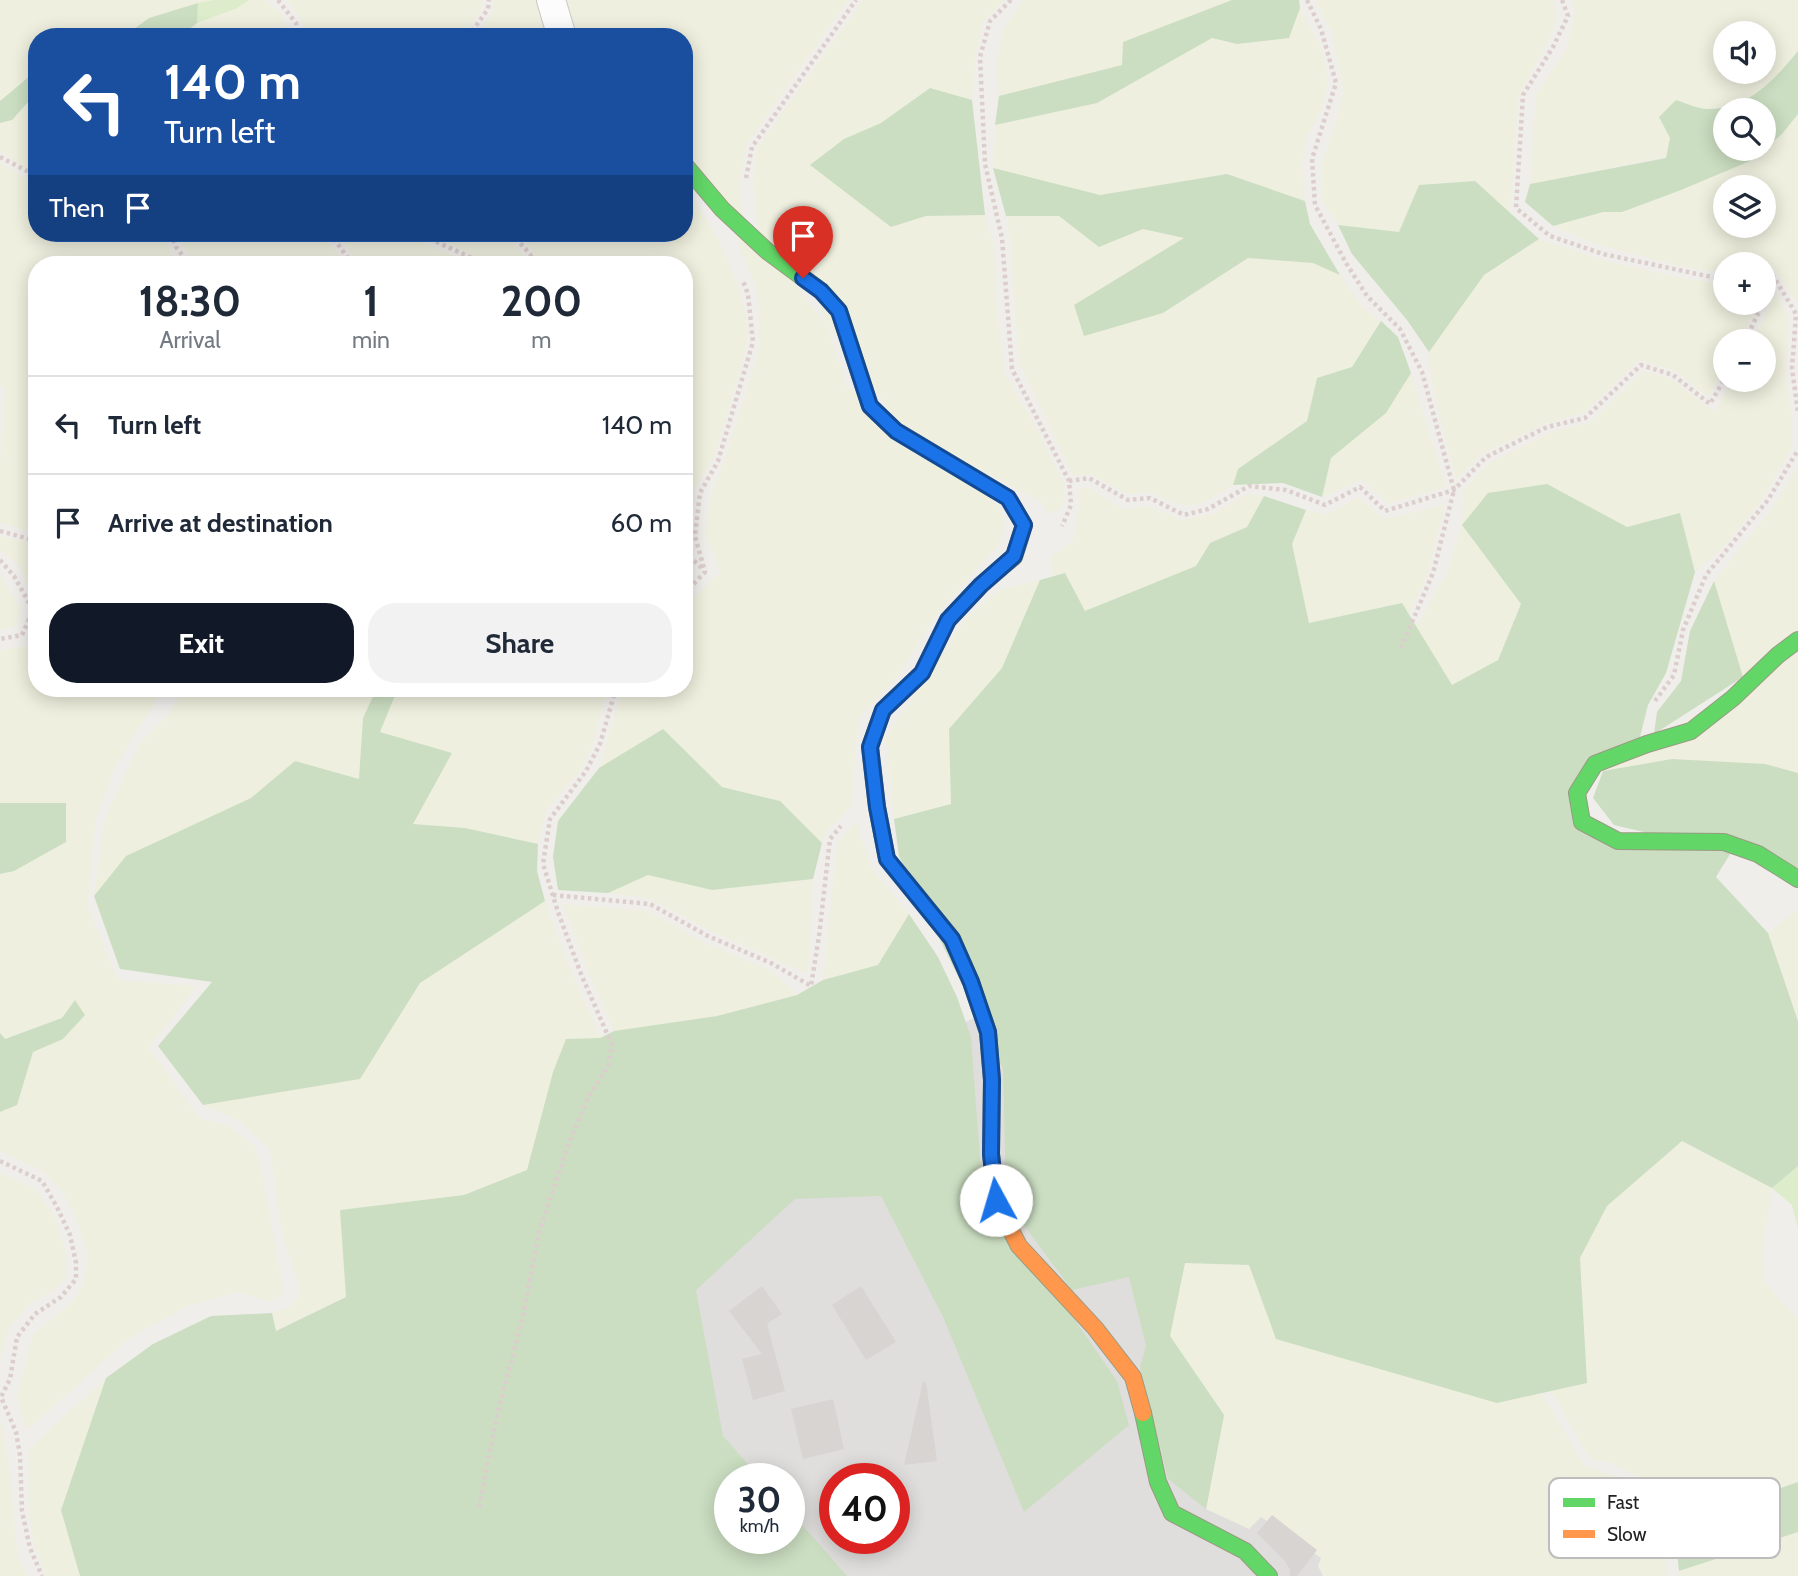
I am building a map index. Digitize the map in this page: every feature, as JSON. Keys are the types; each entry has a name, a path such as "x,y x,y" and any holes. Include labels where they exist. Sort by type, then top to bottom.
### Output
{"street":[{"path":"551,0 559,28"},
{"path":"693,175 722,209 767,251 821,291 839,311 870,406 896,431 1008,498 1024,525 1014,556 981,585 948,620 922,673 883,710 870,747 887,859 952,939 971,982 988,1032 992,1080 991,1154 996,1200 1019,1246 1096,1328 1133,1377 1146,1422 1158,1482 1172,1513 1245,1551 1269,1576"},
{"path":"1798,640 1691,731 1595,764 1577,793 1582,822 1618,841 1724,842 1758,854 1798,879"}],"path":[{"path":"278,0 297,28"},
{"path":"474,28 488,9 489,0"},
{"path":"745,184 752,146 856,0"},
{"path":"1011,0 990,21 980,57 985,164 1002,238 1012,369 1069,481 1071,505 1058,537"},
{"path":"1307,0 1321,29 1336,83 1312,159 1315,205 1367,296 1400,329 1422,372 1454,490 1433,573 1401,648"},
{"path":"1562,0 1568,16 1524,95 1516,208 1550,236 1603,254 1713,277"},
{"path":"0,157 28,172"},
{"path":"437,242 467,256"},
{"path":"520,242 531,256"},
{"path":"705,572 695,536 700,493 718,461 753,342 748,294 739,272"},
{"path":"1776,280 1796,314 1792,369 1798,412"},
{"path":"1069,481 1089,478 1128,500 1150,498 1184,515 1208,509 1249,486 1286,490 1325,505 1360,488 1385,511 1454,490 1486,457 1548,427 1586,418 1641,365 1673,375 1710,404 1717,392"},
{"path":"1647,744 1652,706 1674,675 1683,629 1706,575 1768,500 1798,450"},
{"path":"0,531 28,539"},
{"path":"0,560 14,576 28,601"},
{"path":"693,560 705,572"},
{"path":"693,585 705,572"},
{"path":"0,639 22,635 28,621"},
{"path":"480,1507 496,1420 523,1316 539,1233 568,1146 589,1096 608,1066 612,1045 581,974 543,864 550,819 586,771 600,744 613,697"},
{"path":"553,895 650,904 708,936 771,963 811,986 830,839 852,814 877,807"},
{"path":"0,1161 42,1181 70,1236 76,1263 76,1279 61,1297 35,1314 17,1337 10,1379 1,1397 16,1432 20,1455 22,1511 30,1548 42,1576"}],"shaded area":[{"path":"1008,1001 1383,1576 638,1576 645,1182"}],"green space":[{"path":"0,0 214,0 149,18 135,28 28,28 28,78 0,101"},
{"path":"250,0 265,0 281,13 287,28 191,28"},
{"path":"250,0 235,9 197,23 198,3"},
{"path":"287,0 482,0 481,11 468,28 304,28 301,19"},
{"path":"494,0 544,0 549,28 481,28 493,11"},
{"path":"564,0 848,0 747,144 739,185 744,222 693,168 693,28 572,28"},
{"path":"863,0 1005,0 983,22 976,54 972,100 929,88 881,123 844,139 891,227 926,216 985,215 994,246 1004,372 1065,486 1062,508 1049,515 1041,502 900,426 868,379 758,235 753,182 757,148"},
{"path":"1023,0 1232,0 1122,65 999,96 997,64 1002,32"},
{"path":"1232,0 1299,0 1300,8 1289,38 1237,44 1212,38 1097,103 995,125 999,96 1122,65 1123,42"},
{"path":"1316,0 1553,0 1557,18 1549,40 1518,98 1510,213 1475,181 1419,185 1399,232 1338,225 1321,199 1322,163 1340,108 1343,88 1332,33"},
{"path":"1572,0 1798,0 1798,51 1776,77 1776,21 1713,21 1713,84 1767,84 1750,98 1713,98 1713,108 1706,109 1670,138 1666,157 1530,184 1536,94 1566,50 1575,13"},
{"path":"198,3 197,23 191,28 135,28 149,18"},
{"path":"1300,8 1322,50 1328,83 1322,107 1306,140 1302,163 1305,201 1227,174 1100,195 993,168 995,125 1097,103 1212,38 1237,44 1289,38"},
{"path":"1798,51 1798,114 1776,139 1776,98 1748,98 1768,84 1776,84 1776,76"},
{"path":"28,78 28,102 12,120 0,123 0,101"},
{"path":"930,88 972,100 985,215 926,216 891,227 810,165 844,139 881,123"},
{"path":"1676,100 1713,109 1713,161 1750,161 1622,212 1603,212 1553,226 1525,202 1530,184 1666,158 1670,138 1659,117"},
{"path":"28,102 28,169 0,152 0,123 12,120"},
{"path":"1798,114 1798,305 1776,271 1776,252 1713,252 1713,271 1683,267 1598,245 1553,226 1603,212 1622,212 1713,177 1713,238 1776,238 1776,175 1717,175 1750,161 1776,161 1776,139"},
{"path":"0,163 28,180 28,242 167,242 172,256 28,256 28,531 0,523 0,464 5,391 0,383"},
{"path":"993,168 1100,195 1227,174 1305,201 1310,224 1340,275 1313,263 1248,258 1163,313 1084,336 1074,305 1184,238 1143,229 1099,247 1059,216 1006,216"},
{"path":"1475,181 1539,239 1484,275 1429,352 1407,320 1352,254 1338,225 1399,232 1419,185"},
{"path":"693,197 719,240 738,286 749,327 745,354 715,455 693,493 693,256 535,256 525,242 693,242"},
{"path":"1006,216 1059,216 1099,247 1143,229 1185,238 1074,305 1164,313 1248,258 1313,263 1340,275 1361,305 1381,321 1352,367 1317,378 1307,421 1238,469 1233,485 1204,503 1183,506 1148,492 1127,494 1090,474 1073,476 1019,363"},
{"path":"730,222 819,302 847,387 997,504 1005,525 999,544 935,616 902,671 858,719 852,806 827,831 822,843 780,801 722,787 663,729 599,768 620,697 693,697 693,598 720,572 705,533 711,495 760,346 758,294"},
{"path":"1539,239 1606,261 1713,282 1713,315 1753,315 1746,329 1713,329 1713,388 1708,397 1675,371 1639,360 1584,413 1543,425 1483,453 1456,480 1439,415 1429,352 1484,275"},
{"path":"182,242 329,242 339,256 190,256"},
{"path":"343,242 423,242 453,256 353,256"},
{"path":"445,242 513,242 525,256 473,256"},
{"path":"1776,292 1788,316 1786,374 1792,420 1792,448 1762,500 1723,548 1695,572 1680,513 1627,527 1547,484 1462,525 1463,491 1489,463 1551,432 1591,422 1643,371 1672,379 1715,412 1726,392 1776,392 1776,329 1759,329 1765,315 1776,315"},
{"path":"1381,321 1398,337 1411,373 1386,413 1331,458 1322,497 1283,483 1233,485 1238,469 1307,421 1317,378 1352,367"},
{"path":"1411,373 1446,487 1388,504 1363,480 1322,497 1331,458 1386,413"},
{"path":"1798,465 1798,631 1743,677 1714,581 1774,506"},
{"path":"1547,484 1627,527 1680,513 1695,572 1666,673 1648,705 1640,737 1590,759 1577,826 1732,851 1716,877 1768,933 1798,1021 1798,1166 1772,1188 1682,1141 1607,1206 1580,1258 1587,1383 1497,1403 1276,1339 1249,1265 1185,1263 1170,1336 1224,1415 1206,1509 1168,1479 1140,1367 1146,1346 1129,1277 1072,1290 1006,1201 1003,1068 899,856 894,819 951,804 949,729 1002,668 1040,580 1065,573 1085,611 1196,566 1210,543 1247,527 1264,496 1306,510 1292,544 1309,623 1402,603 1452,685 1498,660 1521,604 1462,525 1488,493"},
{"path":"1080,487 1091,488 1124,510 1148,506 1182,520 1213,514 1246,494 1264,496 1247,527 1210,543 1196,566 1085,611 1065,573 1053,576 1050,558 1073,540"},
{"path":"1359,497 1384,519 1445,505 1428,574 1409,614 1402,603 1309,623 1292,544 1306,510 1327,514"},
{"path":"1462,525 1521,604 1498,660 1451,685 1416,627 1446,574"},
{"path":"0,536 28,542 28,584 19,566 0,551"},
{"path":"0,573 21,610 15,627 0,629"},
{"path":"1040,580 1002,668 949,729 951,804 894,819 886,737 967,618 1000,590"},
{"path":"1714,581 1743,677 1654,734 1657,712 1681,681 1690,631"},
{"path":"28,646 28,697 158,697 115,767 96,820 87,906 118,980 197,986 149,1047 199,1118 228,1126 254,1145 284,1293 270,1301 238,1292 188,1306 131,1337 27,1430 17,1399 33,1335 75,1299 85,1279 88,1254 74,1214 61,1190 44,1172 0,1151 0,1112 17,1105 33,1052 63,1039 62,1018 4,1039 0,1033 0,874 14,871 66,842 65,803 0,803 0,650"},
{"path":"1798,654 1798,773 1765,764 1603,771"},
{"path":"179,697 373,697 363,718 359,780 295,762 251,798 126,856 94,896 105,817 140,743 169,714"},
{"path":"373,697 394,697 380,732 452,753 413,824 465,828 538,844 537,871 545,901 420,983 360,1079 203,1105 158,1046 212,982 120,969 94,896 126,856 251,798 295,761 359,779 363,718"},
{"path":"394,697 606,697 593,744 579,772 546,811 538,844 465,828 412,824 380,732"},
{"path":"663,729 722,787 780,801 822,843 813,879 712,890 648,875 608,893 558,890 553,857 558,821 599,768"},
{"path":"1672,759 1765,764 1798,773 1798,868 1614,825 1593,798 1603,771"},
{"path":"0,803 66,803 66,842 14,871 0,874"},
{"path":"856,821 871,868 909,914 878,965 823,980 837,844"},
{"path":"648,875 712,890 813,879 808,974 709,930 651,899 608,893"},
{"path":"545,901 568,964 601,1038 553,1072 527,1170 464,1195 341,1210 346,1296 275,1331 272,1313 289,1307 300,1295 282,1235 270,1149 239,1120 203,1105 360,1079 420,983"},
{"path":"563,904 648,911 705,943 772,971 797,995 717,1016 614,1031"},
{"path":"1798,909 1798,1021 1768,933"},
{"path":"909,914 938,957 957,997 971,1037 982,1185 1117,1381 1129,1425 1024,1512 943,1317 881,1196 795,1199 696,1290 723,1436 747,1463 714,1463 714,1554 805,1554 805,1528 819,1544 819,1554 828,1554 847,1576 80,1576 61,1510 106,1378 153,1344 211,1316 272,1313 276,1331 346,1297 340,1210 464,1195 527,1170 553,1072 566,1039 600,1038 614,1031 717,1016 797,995 823,980 878,965"},
{"path":"75,1000 85,1015 63,1039 33,1052 17,1105 0,1112 0,1033 5,1039 62,1018"},
{"path":"1682,1141 1772,1188 1762,1254 1764,1281 1798,1319 1798,1482 1780,1488 1780,1478 1641,1478 1611,1463 1590,1459 1551,1391 1587,1383 1580,1258 1607,1206"},
{"path":"1798,1166 1798,1229 1792,1205 1772,1188"},
{"path":"0,1173 37,1190 54,1216 66,1251 66,1278 53,1291 31,1302 10,1327 0,1359"},
{"path":"1185,1263 1249,1264 1496,1403 1542,1393 1584,1465 1617,1478 1549,1478 1549,1558 1665,1558 1667,1576 1323,1576 1318,1566 1321,1558 1261,1517 1249,1529 1206,1509 1224,1415 1169,1336"},
{"path":"106,1378 61,1510 80,1576 46,1576 33,1543 29,1510 29,1449"},
{"path":"0,1424 8,1460 18,1557 28,1576 0,1576"},
{"path":"1798,1482 1798,1532 1780,1538 1780,1488"},
{"path":"1798,1532 1798,1576 1678,1576 1679,1571 1719,1558 1780,1558 1780,1538"},
{"path":"1678,1558 1719,1558 1679,1571"}],"building":[{"path":"762,1286 782,1314 767,1324 785,1391 753,1400 742,1359 762,1354 729,1311"},
{"path":"861,1286 896,1342 866,1360 832,1305"},
{"path":"923,1382 926,1382 937,1461 904,1463"},
{"path":"833,1399 844,1449 803,1459 791,1409"},
{"path":"1272,1515 1317,1550 1297,1576 1290,1576 1285,1561 1257,1533"}],"traffic: fast":[{"path":"693,175 722,209 767,251 821,291 839,311 870,406 896,431 1008,498 1024,525 1014,557 1009,561"},
{"path":"1798,640 1691,731 1595,764 1577,793 1582,822 1618,841 1724,842 1758,854 1798,879"},
{"path":"877,727 870,747 887,859 952,939 971,982 988,1032 992,1080 991,1154 996,1200 1004,1217"},
{"path":"1143,1413 1158,1482 1172,1513 1245,1551 1269,1576"}],"traffic: slow":[{"path":"877,727 883,710 922,673 948,620 981,585 1009,561"},
{"path":"1004,1217 1019,1246 1095,1328 1133,1377 1143,1413"}],"route":[{"path":"803,278 821,291 839,311 870,406 896,431 1008,498 1024,525 1014,556 981,585 948,620 922,673 883,710 870,747 887,859 952,939 971,982 988,1032 992,1080 991,1154 996,1200"}]}
